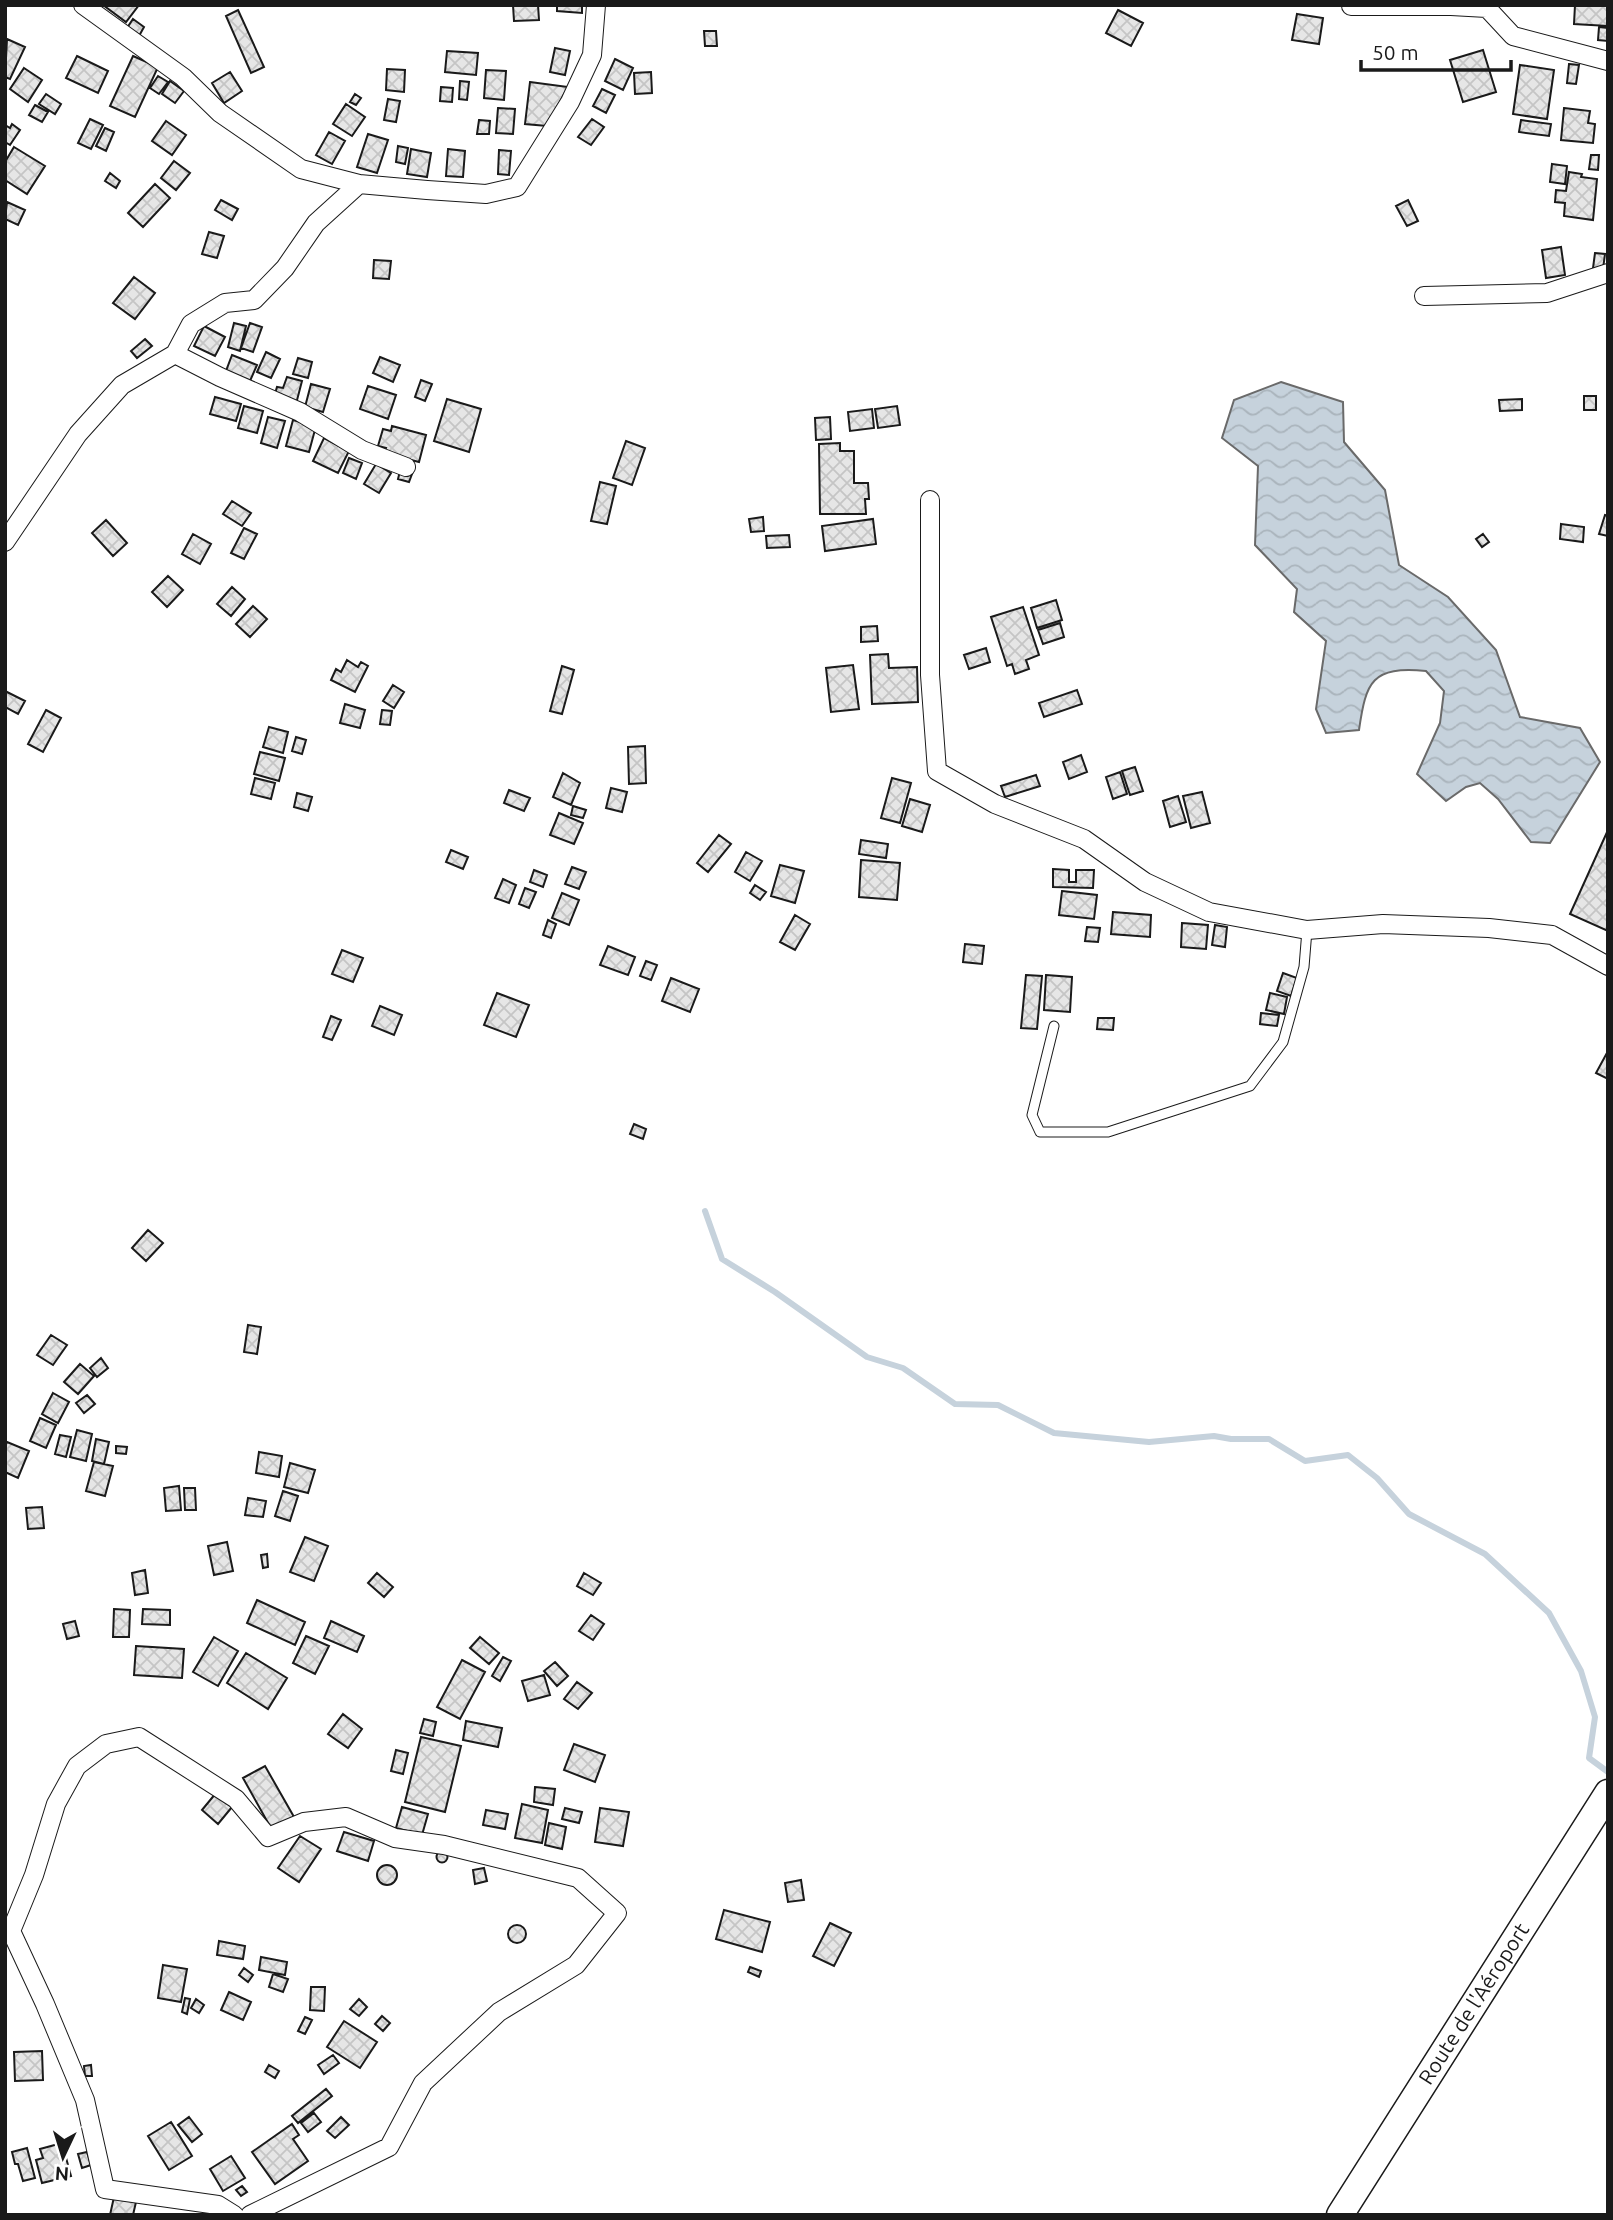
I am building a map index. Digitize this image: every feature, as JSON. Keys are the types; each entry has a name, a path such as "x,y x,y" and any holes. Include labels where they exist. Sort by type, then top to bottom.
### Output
{"main road":[{"name":"Route de l'Aéroport","path":"1340,2215 1606,1796"}],"street":[{"path":"83,5 183,77 220,113 300,169 359,184 485,194 517,187 570,102 592,55 596,5"},
{"path":"1351,6 1487,8 1513,36 1608,61"},
{"path":"5,542 78,434 122,384 175,354 191,324 225,303 254,300 285,268 316,223 359,184"},
{"path":"1423,296 1547,293 1608,273"},
{"path":"175,354 300,412 362,450 406,467"},
{"path":"930,500 930,675 937,771 995,804 1084,839 1145,882 1209,912 1307,930 1383,924 1489,928 1552,935 1608,966"},
{"path":"234,2215 218,2205 105,2189 85,2100 45,2004 8,1929 34,1875 56,1804 77,1766 106,1744 139,1737 236,1800 268,1837 304,1822 346,1817 395,1839 444,1845 578,1878 617,1913 576,1965 499,2012 423,2083 388,2147 250,2215"}],"lane":[{"path":"1054,1026 1032,1115 1040,1132 1108,1132 1250,1086 1283,1042 1304,967 1307,930"}],"water":[{"path":"1281,382 1343,402 1344,442 1385,490 1399,565 1448,597 1496,650 1520,717 1580,728 1600,762 1550,843 1531,842 1498,799 1480,783 1466,787 1446,801 1417,774 1440,723 1444,691 1426,671 1394,671 1383,675 1369,688 1359,730 1326,733 1316,709 1326,641 1294,612 1297,589 1255,545 1258,466 1222,438 1234,400"}],"building":[{"path":"103,5 139,5 126,22"},
{"path":"513,5 538,5 539,20 514,21"},
{"path":"557,5 582,5 582,13 557,11"},
{"path":"1575,5 1608,5 1608,26 1574,24"},
{"path":"238,10 264,67 251,73 226,16"},
{"path":"1118,10 1143,23 1131,46 1106,33"},
{"path":"1297,14 1323,18 1319,44 1292,40"},
{"path":"133,19 144,27 139,36 127,28"},
{"path":"1599,27 1608,28 1608,41 1598,40"},
{"path":"704,31 716,31 717,46 705,46"},
{"path":"7,39 25,47 10,79 5,77"},
{"path":"555,48 570,51 565,75 550,72"},
{"path":"1483,50 1496,92 1463,102 1450,60"},
{"path":"447,51 478,53 476,75 445,72"},
{"path":"77,56 108,71 98,93 66,78"},
{"path":"133,56 158,67 135,117 110,106"},
{"path":"615,59 633,68 623,90 605,81"},
{"path":"1569,64 1579,65 1576,84 1567,83"},
{"path":"1520,65 1554,70 1547,119 1513,114"},
{"path":"24,68 42,80 28,102 10,89"},
{"path":"387,69 405,70 404,92 386,90"},
{"path":"486,70 506,71 504,100 484,98"},
{"path":"230,72 242,91 224,103 212,83"},
{"path":"651,72 652,93 635,94 634,73"},
{"path":"158,76 168,82 159,94 150,88"},
{"path":"170,81 184,91 175,103 162,94"},
{"path":"460,81 469,82 467,100 459,99"},
{"path":"530,82 568,87 547,126 525,124"},
{"path":"441,87 453,88 452,102 440,101"},
{"path":"602,89 615,95 606,113 593,106"},
{"path":"46,94 61,104 55,114 39,104"},
{"path":"355,94 361,98 356,105 350,102"},
{"path":"388,99 400,101 396,122 384,120"},
{"path":"346,104 365,117 352,136 333,124"},
{"path":"35,105 48,112 42,122 29,115"},
{"path":"498,108 515,109 513,134 496,133"},
{"path":"1564,108 1590,111 1588,123 1595,124 1593,143 1561,140"},
{"path":"90,119 103,125 91,149 78,143"},
{"path":"592,119 604,127 591,145 578,137"},
{"path":"479,120 490,121 489,134 477,134"},
{"path":"1521,120 1551,124 1549,136 1519,132"},
{"path":"166,121 186,135 172,155 152,141"},
{"path":"12,124 20,130 10,145 5,142 5,125 10,128"},
{"path":"105,128 114,132 106,151 96,146"},
{"path":"329,132 345,141 332,164 316,155"},
{"path":"368,134 388,140 377,173 357,167"},
{"path":"398,146 408,148 405,164 396,162"},
{"path":"14,147 45,166 27,194 5,180 5,162"},
{"path":"411,149 431,153 427,177 407,174"},
{"path":"448,149 465,151 463,177 446,176"},
{"path":"499,150 511,151 509,175 498,174"},
{"path":"1591,155 1599,155 1598,170 1589,169"},
{"path":"174,161 190,173 176,190 161,178"},
{"path":"1552,164 1567,166 1565,184 1550,182"},
{"path":"1569,172 1597,179 1593,220 1564,216 1565,203 1555,202 1556,190 1566,191"},
{"path":"110,173 120,181 116,188 105,181"},
{"path":"155,184 170,198 143,227 128,213"},
{"path":"221,200 238,209 232,220 215,210"},
{"path":"1408,200 1418,221 1407,226 1396,206"},
{"path":"7,202 25,210 18,225 5,219"},
{"path":"209,232 224,236 217,258 202,254"},
{"path":"1561,247 1565,275 1546,278 1542,250"},
{"path":"1595,253 1605,254 1603,269 1593,268"},
{"path":"374,260 391,261 389,279 373,278"},
{"path":"134,277 155,293 135,319 113,303"},
{"path":"234,323 246,326 240,351 228,347"},
{"path":"250,323 262,327 253,352 241,348"},
{"path":"204,326 225,337 215,356 194,346"},
{"path":"145,339 152,346 137,358 131,351"},
{"path":"266,352 280,359 271,378 257,372"},
{"path":"232,355 257,365 250,381 226,371"},
{"path":"380,357 400,365 393,382 373,373"},
{"path":"298,358 312,362 308,378 293,374"},
{"path":"287,377 302,381 296,404 274,397 277,387 283,388"},
{"path":"421,380 432,384 425,401 415,397"},
{"path":"311,384 330,389 323,412 305,407"},
{"path":"368,386 396,395 388,419 360,409"},
{"path":"1584,396 1596,396 1596,410 1584,410"},
{"path":"215,397 241,404 236,421 210,414"},
{"path":"447,399 481,409 469,452 434,441"},
{"path":"1522,399 1522,410 1500,411 1499,400"},
{"path":"244,406 263,411 257,433 238,428"},
{"path":"897,406 900,425 878,428 875,409"},
{"path":"872,409 874,428 850,431 848,412"},
{"path":"268,417 285,421 277,448 261,443"},
{"path":"830,417 831,439 816,440 815,418"},
{"path":"293,420 316,426 309,452 286,446"},
{"path":"392,426 426,435 419,462 384,453 386,448 378,446 383,429 391,431"},
{"path":"324,438 349,451 338,473 313,461"},
{"path":"626,441 645,448 632,485 613,478"},
{"path":"840,443 840,451 854,451 854,483 868,483 866,514 820,514 819,444"},
{"path":"349,458 362,463 356,479 343,473"},
{"path":"376,464 391,473 379,493 364,484"},
{"path":"400,471 412,474 409,482 398,479"},
{"path":"600,482 616,486 607,524 591,521"},
{"path":"232,501 251,513 242,526 223,514"},
{"path":"1605,515 1608,516 1608,536 1599,534"},
{"path":"763,517 764,531 751,532 749,519"},
{"path":"873,519 876,544 825,551 822,526"},
{"path":"106,520 127,543 113,556 92,533"},
{"path":"1561,524 1584,527 1583,542 1560,539"},
{"path":"244,528 257,534 244,559 231,553"},
{"path":"193,534 211,544 200,564 182,554"},
{"path":"1483,534 1489,542 1482,547 1476,539"},
{"path":"789,535 790,547 767,548 766,536"},
{"path":"168,576 183,590 167,607 152,592"},
{"path":"232,587 245,599 231,616 217,604"},
{"path":"1056,600 1062,620 1037,628 1031,608"},
{"path":"253,606 267,619 250,637 236,624"},
{"path":"1023,607 1039,655 1026,660 1029,669 1015,674 1012,664 1007,666 991,617"},
{"path":"1060,623 1064,637 1043,644 1038,630"},
{"path":"877,626 878,641 861,642 861,627"},
{"path":"986,648 990,662 969,669 964,655"},
{"path":"888,654 889,668 917,667 918,702 872,704 870,655"},
{"path":"347,660 358,667 361,662 368,666 355,692 331,680 336,669 341,672"},
{"path":"853,665 859,709 831,712 826,668"},
{"path":"562,666 574,670 562,714 550,711"},
{"path":"393,685 404,692 394,708 383,701"},
{"path":"1077,690 1082,704 1044,717 1039,703"},
{"path":"5,691 25,701 18,714 5,707"},
{"path":"345,704 365,710 360,728 340,723"},
{"path":"46,710 61,718 43,752 28,744"},
{"path":"382,710 392,711 390,725 380,724"},
{"path":"269,727 288,732 283,753 263,747"},
{"path":"296,737 306,740 302,754 292,751"},
{"path":"645,746 646,783 629,784 628,747"},
{"path":"260,752 285,758 279,781 254,774"},
{"path":"1081,755 1087,772 1069,779 1063,762"},
{"path":"1135,767 1143,791 1130,795 1122,771"},
{"path":"1120,772 1127,794 1113,799 1106,777"},
{"path":"563,773 580,783 571,805 553,797"},
{"path":"1036,775 1040,786 1005,797 1001,786"},
{"path":"255,778 275,783 271,799 251,794"},
{"path":"892,778 911,783 900,823 881,818"},
{"path":"611,788 627,792 622,812 606,808"},
{"path":"509,790 530,798 524,811 504,803"},
{"path":"1202,792 1210,823 1191,828 1183,796"},
{"path":"297,793 312,797 308,811 294,807"},
{"path":"1178,796 1186,822 1170,827 1163,801"},
{"path":"910,799 930,805 922,832 902,826"},
{"path":"573,806 586,810 583,818 571,815"},
{"path":"559,813 583,823 574,844 550,835"},
{"path":"1608,830 1608,931 1570,914"},
{"path":"719,835 731,844 708,872 697,863"},
{"path":"861,840 888,844 886,858 859,854"},
{"path":"451,850 468,857 463,869 446,862"},
{"path":"746,852 762,861 750,881 735,872"},
{"path":"861,860 900,863 897,900 859,897"},
{"path":"780,865 804,871 795,903 771,896"},
{"path":"572,867 586,872 579,889 565,884"},
{"path":"1053,869 1069,870 1069,882 1076,882 1076,870 1094,870 1093,888 1053,887"},
{"path":"534,870 547,875 543,887 530,882"},
{"path":"503,879 516,885 509,903 495,898"},
{"path":"755,885 766,892 760,900 750,893"},
{"path":"525,888 536,892 529,908 519,904"},
{"path":"1062,891 1097,895 1094,919 1059,915"},
{"path":"562,893 579,900 569,925 552,918"},
{"path":"1113,912 1151,915 1150,937 1111,934"},
{"path":"795,915 810,924 795,950 780,942"},
{"path":"548,920 556,924 551,938 543,935"},
{"path":"1182,923 1208,925 1206,949 1181,947"},
{"path":"1215,925 1227,927 1225,947 1212,945"},
{"path":"1087,927 1100,928 1098,942 1085,941"},
{"path":"965,944 984,946 982,964 963,962"},
{"path":"608,946 635,957 628,975 600,965"},
{"path":"342,950 363,958 353,982 332,974"},
{"path":"646,961 657,965 651,980 640,976"},
{"path":"1283,973 1297,978 1291,996 1277,991"},
{"path":"1026,975 1042,976 1037,1029 1021,1028"},
{"path":"1046,975 1072,977 1070,1012 1044,1010"},
{"path":"671,978 699,989 690,1012 662,1001"},
{"path":"497,993 529,1005 516,1037 484,1025"},
{"path":"1270,993 1287,997 1284,1014 1266,1010"},
{"path":"380,1006 402,1015 394,1035 372,1026"},
{"path":"1261,1013 1279,1015 1277,1026 1260,1024"},
{"path":"331,1016 341,1020 332,1040 323,1037"},
{"path":"1098,1018 1114,1018 1113,1030 1097,1029"},
{"path":"1608,1051 1608,1079 1596,1073"},
{"path":"634,1124 646,1129 643,1139 630,1134"},
{"path":"148,1230 163,1243 146,1261 132,1248"},
{"path":"248,1325 261,1327 257,1354 244,1352"},
{"path":"51,1335 67,1345 53,1365 37,1355"},
{"path":"101,1358 108,1368 97,1377 90,1368"},
{"path":"80,1364 94,1376 78,1394 64,1382"},
{"path":"53,1393 69,1402 58,1423 42,1414"},
{"path":"87,1395 95,1404 84,1413 76,1403"},
{"path":"40,1418 56,1425 46,1448 30,1441"},
{"path":"77,1430 92,1434 86,1461 70,1457"},
{"path":"60,1435 71,1437 66,1457 55,1454"},
{"path":"96,1439 109,1442 104,1464 92,1461"},
{"path":"7,1442 29,1451 18,1478 5,1472"},
{"path":"116,1446 127,1447 126,1454 116,1453"},
{"path":"259,1452 282,1456 279,1477 256,1473"},
{"path":"94,1462 113,1466 105,1496 86,1491"},
{"path":"290,1463 315,1470 308,1493 284,1487"},
{"path":"179,1486 181,1510 166,1511 164,1488"},
{"path":"184,1488 195,1488 196,1510 185,1510"},
{"path":"283,1491 298,1496 290,1521 275,1516"},
{"path":"248,1498 266,1501 263,1517 245,1515"},
{"path":"42,1507 44,1528 28,1529 26,1508"},
{"path":"305,1537 328,1546 314,1581 290,1572"},
{"path":"227,1542 233,1571 214,1575 208,1546"},
{"path":"267,1554 268,1567 263,1568 261,1555"},
{"path":"145,1570 148,1593 135,1595 132,1573"},
{"path":"377,1573 393,1587 384,1597 368,1583"},
{"path":"584,1573 601,1583 593,1595 577,1586"},
{"path":"257,1600 305,1622 295,1645 247,1623"},
{"path":"114,1609 130,1610 129,1637 113,1637"},
{"path":"143,1609 170,1610 170,1625 142,1624"},
{"path":"591,1615 604,1624 593,1640 579,1631"},
{"path":"75,1621 79,1636 67,1639 63,1624"},
{"path":"331,1621 364,1636 357,1652 324,1638"},
{"path":"306,1636 329,1646 315,1674 293,1663"},
{"path":"214,1637 238,1651 218,1686 193,1672"},
{"path":"480,1637 499,1653 489,1664 470,1648"},
{"path":"136,1646 184,1649 182,1678 134,1675"},
{"path":"246,1653 287,1678 268,1709 227,1683"},
{"path":"503,1657 511,1661 500,1681 492,1676"},
{"path":"462,1660 485,1672 460,1719 437,1707"},
{"path":"555,1662 568,1676 557,1686 544,1671"},
{"path":"544,1675 550,1695 528,1701 522,1681"},
{"path":"577,1682 592,1693 578,1709 564,1699"},
{"path":"343,1714 362,1729 348,1748 328,1734"},
{"path":"424,1719 436,1722 433,1736 420,1733"},
{"path":"466,1721 502,1728 498,1747 463,1740"},
{"path":"421,1737 461,1746 445,1812 405,1802"},
{"path":"574,1744 605,1755 595,1782 564,1770"},
{"path":"396,1750 408,1753 403,1774 391,1771"},
{"path":"265,1766 294,1817 272,1830 243,1778"},
{"path":"535,1787 555,1789 553,1805 534,1802"},
{"path":"216,1793 232,1807 218,1824 202,1810"},
{"path":"522,1804 548,1810 542,1843 515,1838"},
{"path":"402,1807 428,1814 422,1835 396,1828"},
{"path":"565,1808 582,1812 579,1823 562,1819"},
{"path":"600,1808 629,1812 623,1846 595,1842"},
{"path":"486,1810 508,1814 505,1829 483,1825"},
{"path":"549,1823 566,1827 562,1849 545,1845"},
{"path":"344,1832 374,1841 368,1861 337,1851"},
{"path":"300,1836 321,1849 299,1882 278,1868"},
{"path":"442,1851 448,1857 442,1863 436,1857"},
{"path":"387,1865 394,1868 397,1875 394,1882 387,1885 380,1882 377,1875 380,1868"},
{"path":"484,1868 487,1881 475,1884 473,1870"},
{"path":"801,1880 804,1900 788,1902 785,1883"},
{"path":"724,1910 770,1922 762,1952 716,1939"},
{"path":"830,1923 851,1933 834,1966 813,1956"},
{"path":"517,1925 523,1928 526,1934 523,1940 517,1943 511,1940 508,1934 511,1928"},
{"path":"219,1941 245,1946 243,1959 217,1955"},
{"path":"261,1957 287,1962 285,1975 259,1970"},
{"path":"163,1965 187,1969 181,2002 158,1998"},
{"path":"750,1967 761,1971 759,1977 748,1972"},
{"path":"244,1968 253,1975 248,1982 239,1975"},
{"path":"273,1974 288,1979 283,1992 269,1987"},
{"path":"311,1987 325,1987 324,2011 310,2010"},
{"path":"229,1992 251,2002 243,2020 221,2010"},
{"path":"185,1998 190,1999 187,2014 182,2012"},
{"path":"196,1999 204,2005 199,2013 191,2008"},
{"path":"359,1999 367,2007 359,2016 350,2009"},
{"path":"382,2016 390,2023 383,2031 375,2024"},
{"path":"305,2017 312,2020 305,2034 298,2031"},
{"path":"344,2021 377,2042 360,2068 327,2047"},
{"path":"42,2051 43,2080 15,2081 14,2052"},
{"path":"333,2055 339,2063 324,2074 318,2065"},
{"path":"91,2065 92,2076 85,2076 84,2066"},
{"path":"269,2065 279,2071 275,2078 265,2072"},
{"path":"326,2089 332,2096 298,2123 292,2116"},
{"path":"314,2113 321,2122 308,2132 301,2123"},
{"path":"189,2117 202,2134 192,2142 178,2125"},
{"path":"341,2117 349,2125 335,2138 327,2131"},
{"path":"171,2122 192,2156 169,2170 148,2136"},
{"path":"292,2124 299,2135 293,2139 308,2161 275,2184 252,2152"},
{"path":"62,2143 71,2176 42,2183 36,2160 43,2158 40,2149"},
{"path":"27,2148 35,2178 23,2181 12,2152"},
{"path":"87,2152 91,2165 82,2168 78,2154"},
{"path":"231,2156 245,2178 223,2191 210,2169"},
{"path":"242,2186 247,2192 241,2196 236,2190"},
{"path":"114,2197 136,2202 133,2215 110,2215"}],"waterway":[{"path":"705,1211 722,1259 775,1292 867,1357 903,1368 955,1404 998,1405 1054,1433 1149,1442 1214,1436 1269,1439 1305,1461 1348,1455 1377,1478 1409,1514 1485,1554 1549,1613 1581,1671 1595,1717 1589,1758 1608,1772"}]}
